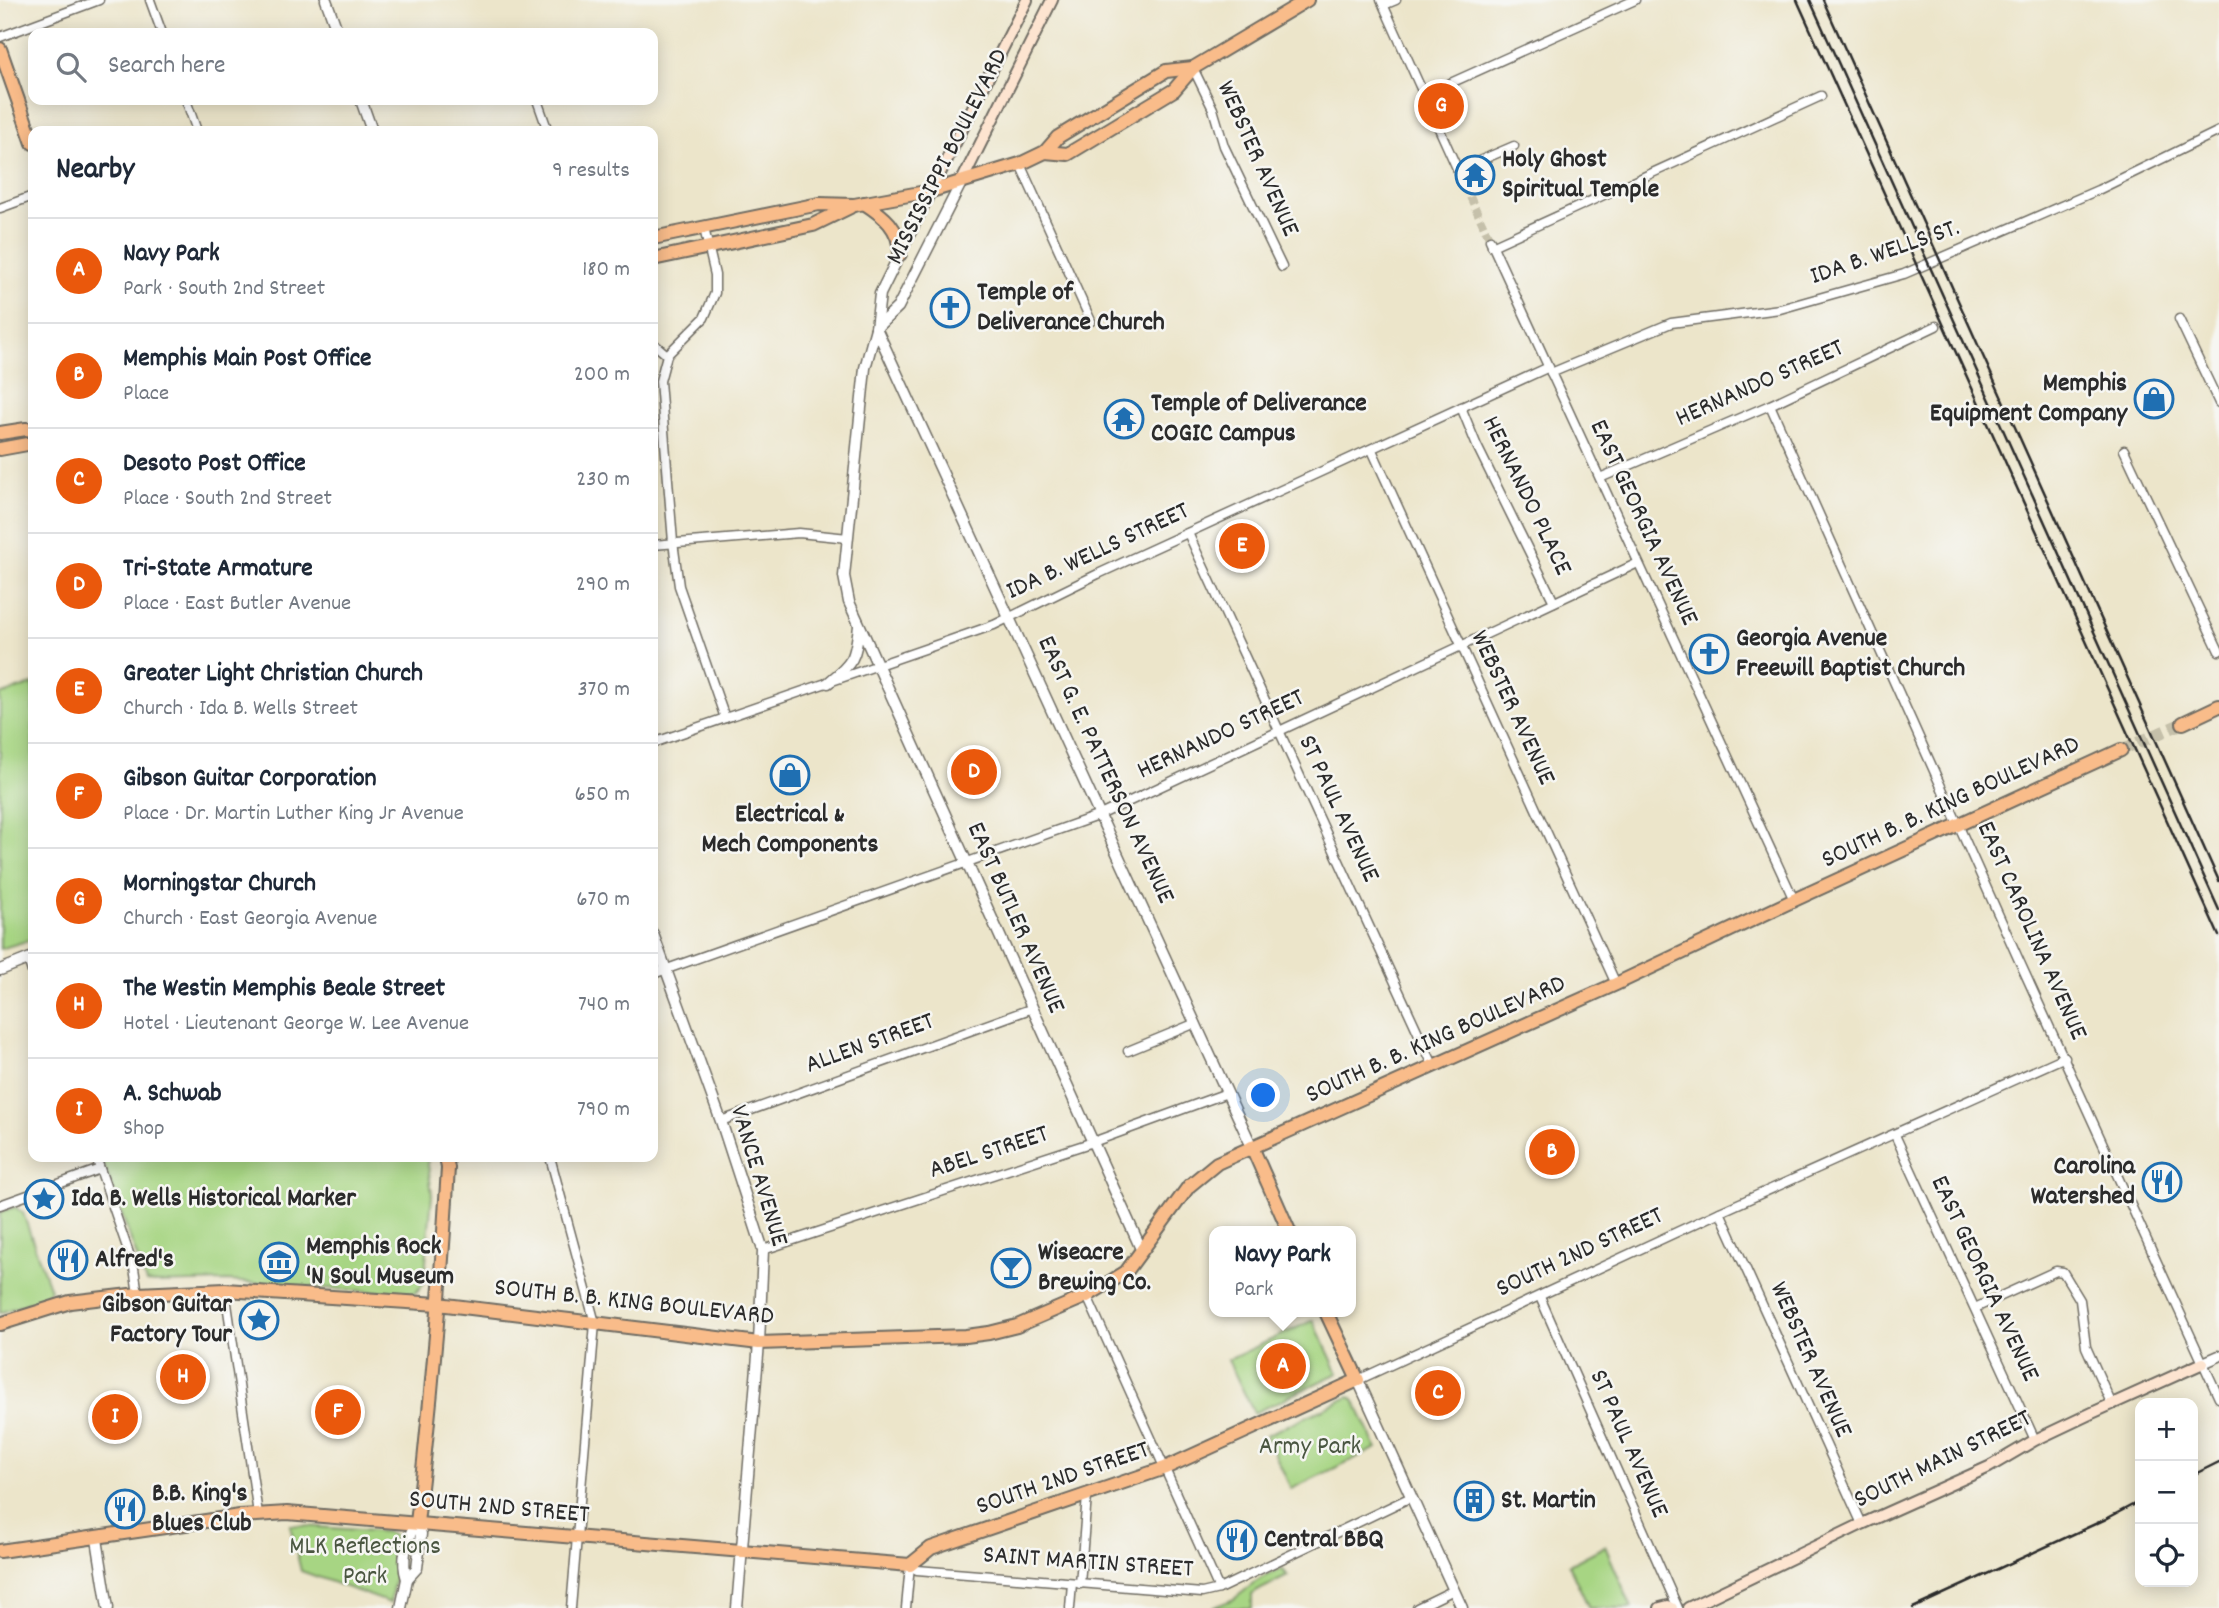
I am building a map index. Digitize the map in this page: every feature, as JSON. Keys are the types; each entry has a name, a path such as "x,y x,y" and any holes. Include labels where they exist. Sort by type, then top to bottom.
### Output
{"main road":[{"name":"MISSISSIPPI BOULEVARD","path":"932,191 1027,0"},
{"name":"MISSISSIPPI BOULEVARD","path":"961,183 1052,0"},
{"path":"1045,152 1068,154 1174,90 1193,68 1307,0"},
{"path":"1007,39 1028,48"},
{"path":"0,49 28,129"},
{"path":"658,237 819,204 859,204 961,183 1020,164 1045,152 1058,136 1166,71 1193,68"},
{"path":"658,258 813,225 859,204"},
{"path":"859,204 884,216 900,239 900,254"},
{"path":"0,433 28,429"},
{"path":"0,449 28,444"},
{"path":"2183,723 2219,706"},
{"name":"SOUTH B. B. KING BOULEVARD","path":"0,1324 64,1303 138,1294 225,1290 438,1304 759,1343 966,1336 1017,1326 1087,1296 1126,1272 1189,1186 1217,1163 1616,984 2121,751"},
{"name":"EAST G. E. PATTERSON AVENUE","path":"1252,1147 1287,1226"},
{"path":"417,1523 438,1304 446,1162"},
{"path":"1328,1317 1358,1380"},
{"name":"SOUTH MAIN STREET","path":"1688,1608 1862,1524 1989,1467 2035,1440 2203,1363"},
{"name":"SOUTH 2ND STREET","path":"0,1551 258,1514 287,1513 910,1564 931,1548 1165,1468 1358,1380"},
{"path":"1660,1608 1672,1608"}],"street":[{"path":"0,37 99,0"},
{"path":"150,0 160,28"},
{"path":"326,0 336,28"},
{"path":"1396,0 1383,3 1465,187"},
{"path":"1424,95 1631,1"},
{"name":"WEBSTER AVENUE","path":"1193,68 1213,109 1224,146 1282,267"},
{"name":"EAST GEORGIA AVENUE","path":"1794,900 1491,243 1821,96"},
{"path":"188,105 195,126"},
{"path":"363,105 370,126"},
{"path":"539,105 546,126"},
{"name":"IDA B. WELLS ST.","path":"1550,370 1671,323 1780,309 1904,274 2098,190 2219,131"},
{"path":"1458,170 1514,146"},
{"path":"1020,164 1091,320"},
{"name":"MISSISSIPPI BOULEVARD","path":"876,328 898,307 961,183"},
{"name":"MISSISSIPPI BOULEVARD","path":"849,602 844,576 865,368 876,328 880,294 932,191"},
{"path":"0,208 28,198"},
{"path":"704,228 715,275 715,293 704,318 667,355 660,381 679,586 725,718"},
{"path":"2179,319 2219,403"},
{"name":"HERNANDO STREET","path":"1600,478 1770,405 1936,326"},
{"name":"EAST G. E. PATTERSON AVENUE","path":"876,328 1252,1147"},
{"path":"658,347 667,355"},
{"name":"IDA B. WELLS STREET","path":"658,741 993,625 1461,407 1550,370"},
{"name":"EAST CAROLINA AVENUE","path":"1770,405 2219,1398"},
{"name":"HERNANDO PLACE","path":"1461,407 1477,446 1554,602"},
{"name":"WEBSTER AVENUE","path":"1372,450 1616,984"},
{"path":"2124,450 2219,651"},
{"path":"658,544 799,533 848,538"},
{"name":"ST PAUL AVENUE","path":"1188,533 1433,1065"},
{"name":"HERNANDO STREET","path":"658,972 1100,815 1638,563"},
{"name":"EAST BUTLER AVENUE","path":"849,602 1142,1251"},
{"path":"828,683 849,666 856,655 860,626"},
{"name":"VANCE AVENUE","path":"658,949 721,1121 763,1250 759,1343 737,1608"},
{"path":"0,970 28,959"},
{"name":"ALLEN STREET","path":"721,1121 1033,1009"},
{"path":"1128,1051 1196,1023"},
{"name":"SOUTH 2ND STREET","path":"1358,1380 1720,1212 2065,1057"},
{"name":"ABEL STREET","path":"763,1250 1093,1142 1227,1093"},
{"name":"EAST GEORGIA AVENUE","path":"1895,1135 2035,1440"},
{"path":"98,1162 134,1268 138,1294"},
{"path":"551,1162 595,1323 571,1608"},
{"path":"0,1205 100,1169"},
{"name":"WEBSTER AVENUE","path":"1720,1212 1862,1524"},
{"path":"1975,1308 2056,1270 2063,1272 2077,1292 2082,1308 2082,1331 2086,1349 2112,1405"},
{"path":"225,1290 258,1514"},
{"path":"1087,1296 1219,1589"},
{"name":"ST PAUL AVENUE","path":"1540,1297 1678,1608"},
{"name":"SOUTH MAIN STREET","path":"2203,1363 2219,1356"},
{"path":"1358,1380 1462,1608"},
{"path":"1070,1608 1076,1583 1087,1496"},
{"name":"SAINT MARTIN STREET","path":"910,1564 917,1570 1187,1594 1219,1589 1411,1497"},
{"path":"401,1608 407,1579 417,1568 421,1534 417,1523"},
{"path":"97,1539 108,1608"},
{"path":"906,1608 910,1564"},
{"path":"1417,1608 1454,1590"}],"green space":[{"path":"28,686 28,941 0,949 0,695"},
{"path":"103,1162 428,1162 432,1195 424,1284 415,1293 227,1281 146,1282"},
{"path":"15,1207 23,1213 50,1290 46,1297 0,1313 0,1212"},
{"path":"1313,1320 1338,1373 1254,1413 1228,1360"},
{"name":"Army Park","path":"1349,1397 1354,1399 1377,1448 1291,1489 1266,1435"},
{"name":"MLK Reflections Park","path":"290,1525 386,1532 394,1536 400,1547 390,1603 301,1571"},
{"path":"1605,1546 1632,1608 1589,1608 1569,1565"},
{"path":"1281,1569 1288,1576 1255,1592 1252,1595 1252,1608 1212,1608 1234,1599 1261,1578"}],"tunnel":[{"path":"1465,186 1490,240"},
{"path":"2121,750 2183,723"}],"railway":[{"path":"1797,0 2219,936"},
{"path":"1810,0 2219,910"},
{"path":"1823,0 2219,881"},
{"path":"2198,1472 2219,1462"},
{"path":"1913,1608 2135,1504"}],"place":[{"name":"Morningstar Church","path":"1441,106"},
{"name":"Holy Ghost Spiritual Temple","path":"1475,175"},
{"name":"Temple of Deliverance Church","path":"950,308"},
{"name":"Memphis Equipment Company","path":"2154,399"},
{"name":"Temple of Deliverance COGIC Campus","path":"1124,419"},
{"name":"Greater Light Christian Church","path":"1242,546"},
{"name":"Georgia Avenue Freewill Baptist Church","path":"1709,654"},
{"name":"Tri-State Armature","path":"974,772"},
{"name":"Electrical & Mech Components","path":"790,775"},
{"name":"Memphis Main Post Office","path":"1552,1152"},
{"name":"Carolina Watershed","path":"2162,1182"},
{"name":"Ida B. Wells Historical Marker","path":"44,1199"},
{"name":"Alfred's","path":"68,1260"},
{"name":"Memphis Rock 'N Soul Museum","path":"279,1262"},
{"name":"Wiseacre Brewing Co.","path":"1011,1268"},
{"name":"Gibson Guitar Factory Tour","path":"259,1320"},
{"name":"Navy Park","path":"1283,1366"},
{"name":"The Westin Memphis Beale Street","path":"183,1377"},
{"name":"Desoto Post Office","path":"1438,1393"},
{"name":"Gibson Guitar Corporation","path":"338,1412"},
{"name":"A. Schwab","path":"115,1417"},
{"name":"St. Martin","path":"1474,1501"},
{"name":"B.B. King's Blues Club","path":"125,1509"},
{"name":"Central BBQ","path":"1237,1540"}]}
